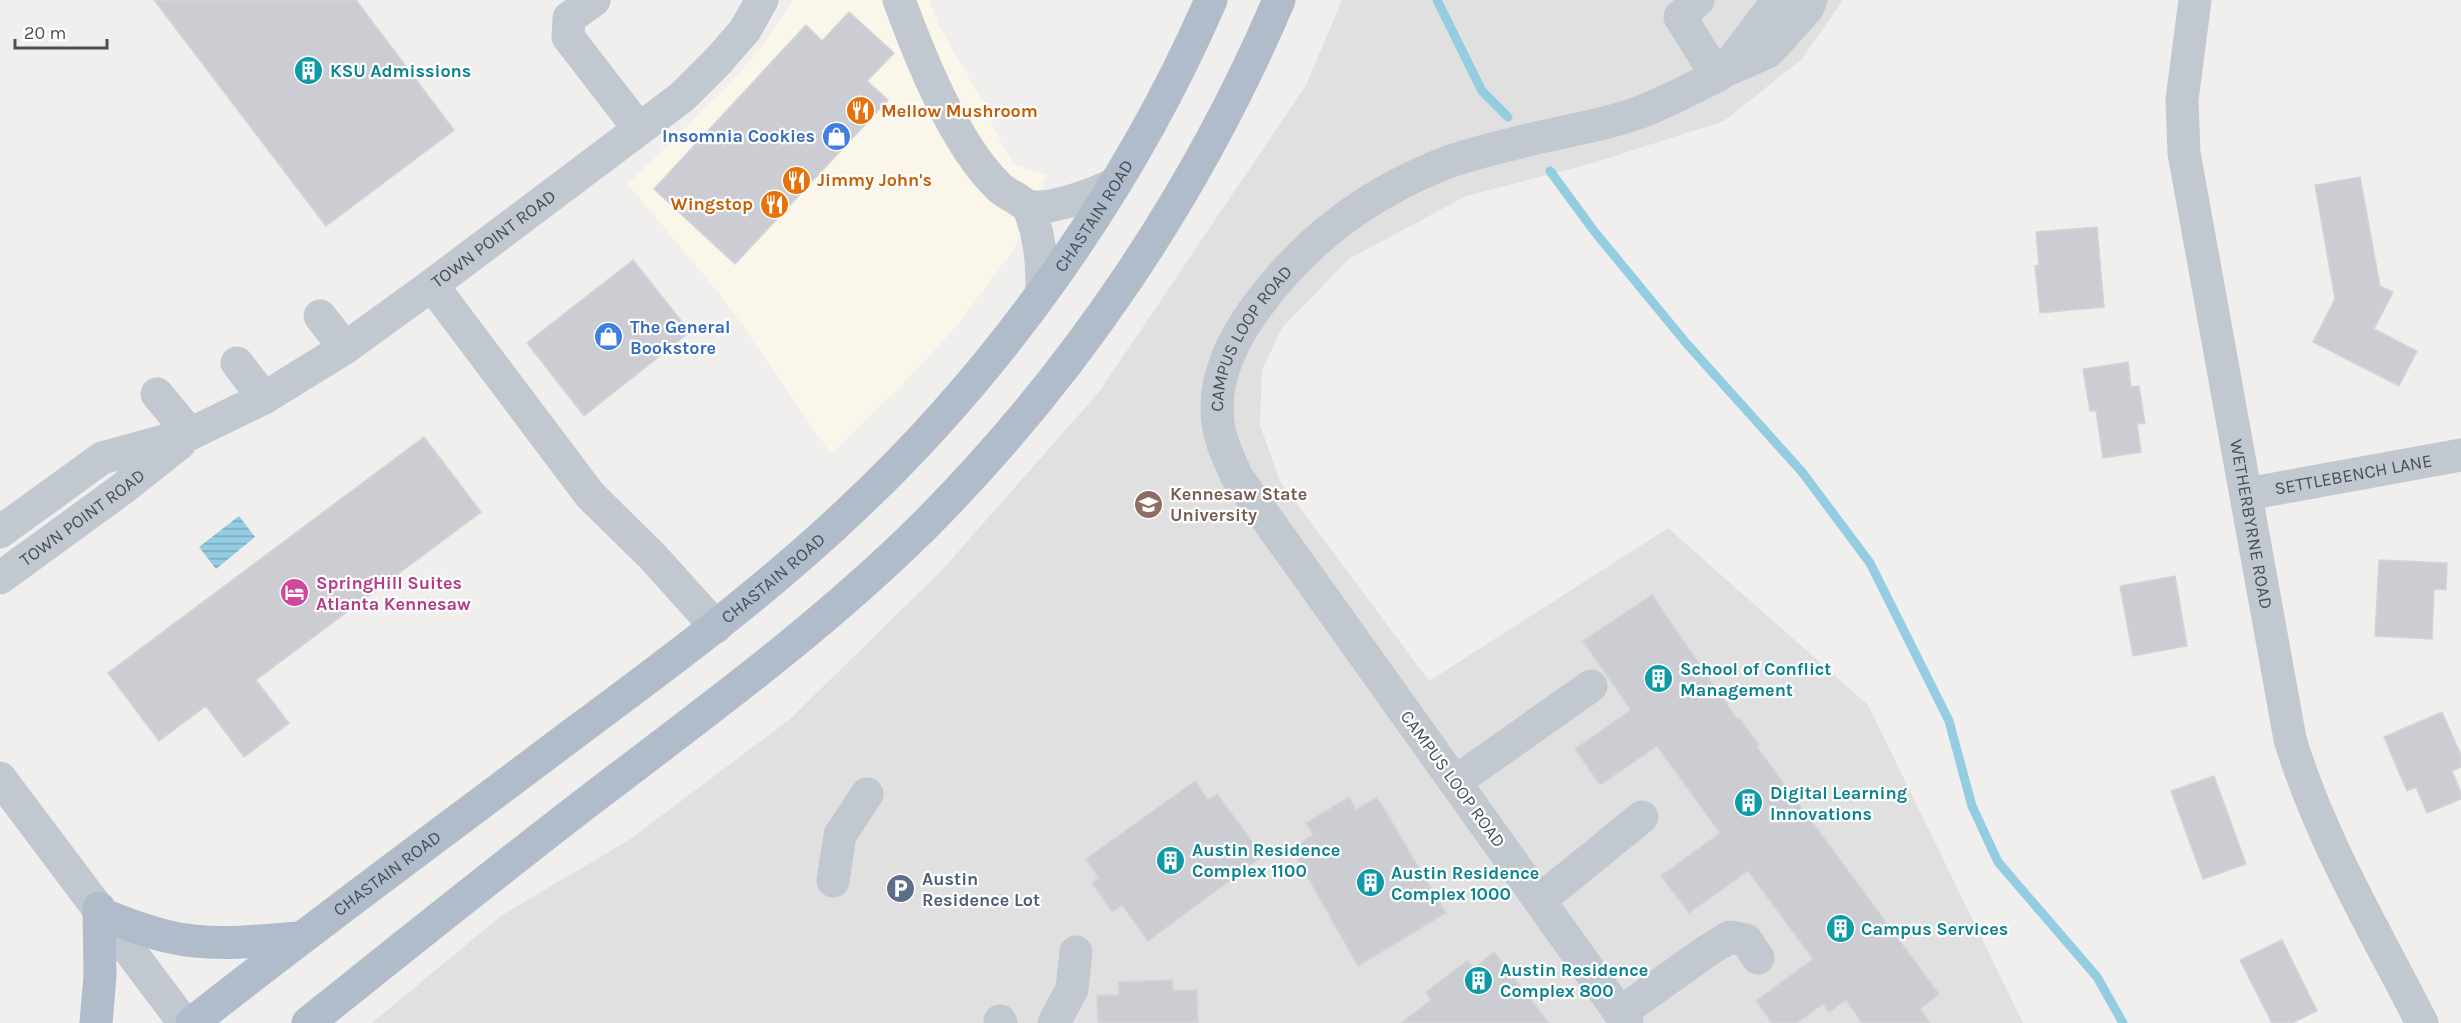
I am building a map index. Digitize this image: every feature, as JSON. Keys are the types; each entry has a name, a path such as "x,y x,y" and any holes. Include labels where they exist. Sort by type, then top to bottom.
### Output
{"main road":[{"name":"CHASTAIN ROAD","path":"192,1023 299,938 716,627 794,562 856,505 914,446 986,365 1042,290 1113,185 1164,96 1211,0"},
{"path":"308,1023 450,909 784,650 854,591 955,493 1053,380 1102,315 1146,249 1189,181 1234,99 1280,0"},
{"path":"96,1023 100,976 101,912 142,930 172,938 201,942 299,938"}],"street":[{"path":"594,0 569,18 568,37 639,129"},
{"name":"TOWN POINT ROAD","path":"0,532 102,459 190,434 264,398 345,348 681,97 719,60 745,30 762,0"},
{"path":"899,0 929,71 961,136 999,188 1029,206 1042,206 1078,199 1113,185"},
{"path":"1698,0 1680,17 1721,73"},
{"name":"CAMPUS LOOP ROAD","path":"1721,73 1778,0"},
{"name":"CAMPUS LOOP ROAD","path":"1624,1018 1237,477 1222,443 1216,405 1222,368 1241,328 1278,279 1322,235 1352,210 1382,192 1440,165 1634,114 1768,52 1807,9 1811,0"},
{"name":"WETHERBYRNE ROAD","path":"2195,0 2182,100 2184,153 2290,739 2303,783 2333,849 2422,1023"},
{"path":"1029,206 1040,243 1042,290"},
{"path":"432,285 590,495 653,557 716,627"},
{"path":"320,316 345,348"},
{"path":"237,363 264,398"},
{"path":"157,394 190,434"},
{"name":"TOWN POINT ROAD","path":"0,578 122,489 190,434"},
{"name":"SETTLEBENCH LANE","path":"2247,494 2461,455"},
{"path":"1455,782 1591,686"},
{"path":"1,781 184,1023"},
{"path":"833,881 840,835 867,794"},
{"path":"1540,900 1642,817"},
{"path":"1624,1018 1707,951 1730,937 1746,940 1758,958"},
{"path":"1053,1023 1072,989 1076,952"}],"shaded area":[{"path":"793,0 929,0 939,26 980,97 1014,165 1047,175 1014,249 954,329 902,385 831,454 727,303 628,184 731,83 765,42"},
{"name":"Kennesaw State University","path":"1342,0 1843,0 1802,59 1724,121 1593,163 1466,196 1349,259 1282,328 1262,370 1260,425 1280,481 1429,681 1668,528 1868,705 2023,1023 372,1023 502,915 629,840 789,720 942,570 1099,392 1306,85"}],"water":[{"path":"239,516 255,537 216,569 199,547"}],"building":[{"name":"KSU Admissions","path":"154,0 356,0 454,130 326,226"},
{"path":"849,12 894,53 867,81 888,100 735,264 654,189 806,25 822,41"},
{"path":"2360,177 2380,286 2393,292 2374,329 2417,351 2399,386 2313,342 2335,299 2315,185"},
{"path":"2097,227 2104,307 2040,313 2035,266 2039,265 2036,232"},
{"name":"The General Bookstore","path":"633,260 690,332 584,416 527,343"},
{"path":"2128,362 2131,387 2139,386 2145,423 2137,424 2141,452 2103,458 2096,411 2090,411 2083,369"},
{"name":"SpringHill Suites Atlanta Kennesaw","path":"424,437 481,512 256,680 289,723 244,757 206,706 159,741 108,673"},
{"path":"2379,560 2447,563 2446,590 2434,589 2432,639 2375,636"},
{"path":"2175,576 2187,646 2133,656 2120,586"},
{"path":"1652,595 1737,719 1739,718 1759,745 1757,747 1939,994 1920,1009 1930,1023 1862,1023 1846,1000 1829,1012 1823,1004 1797,1023 1772,1023 1756,1001 1813,959 1748,871 1689,913 1661,876 1720,833 1657,746 1600,785 1575,749 1631,710 1583,641"},
{"path":"2442,712 2461,755 2461,767 2452,771 2461,793 2461,799 2427,813 2416,787 2407,791 2384,737"},
{"path":"2214,776 2246,864 2203,879 2171,791"},
{"name":"Austin Residence Complex 1100","path":"1195,781 1208,800 1217,794 1263,856 1148,941 1122,905 1112,912 1092,883 1099,878 1086,859"},
{"name":"Austin Residence Complex 1000","path":"1349,797 1356,810 1377,797 1446,913 1358,966 1291,848 1313,835 1306,823"},
{"path":"2282,940 2317,1011 2292,1023 2272,1023 2240,960"},
{"name":"Austin Residence Complex 800","path":"1494,952 1549,1023 1401,1023 1431,1000 1426,992 1468,960 1474,968"},
{"path":"1172,980 1173,991 1197,990 1198,1023 1098,1023 1097,995 1119,995 1118,982"}],"waterway":[{"path":"1437,0 1482,91 1508,117"},
{"path":"1550,171 1594,231 1687,344 1802,472 1870,563 1949,721 1972,806 1998,862 2097,977 2123,1023"}],"place":[{"name":"KSU Admissions","path":"309,71"},
{"name":"Mellow Mushroom","path":"860,111"},
{"name":"Insomnia Cookies","path":"836,136"},
{"name":"Jimmy John's","path":"796,180"},
{"name":"Wingstop","path":"774,204"},
{"name":"The General Bookstore","path":"609,337"},
{"name":"Kennesaw State University","path":"1149,504"},
{"name":"SpringHill Suites Atlanta Kennesaw","path":"295,593"},
{"name":"School of Conflict Management","path":"1659,679"},
{"name":"Digital Learning Innovations","path":"1749,803"},
{"name":"Austin Residence Complex 1100","path":"1171,860"},
{"name":"Austin Residence Complex 1000","path":"1370,883"},
{"name":"Austin Residence Lot","path":"901,889"},
{"name":"Campus Services","path":"1840,929"},
{"name":"Austin Residence Complex 800","path":"1479,980"}]}
